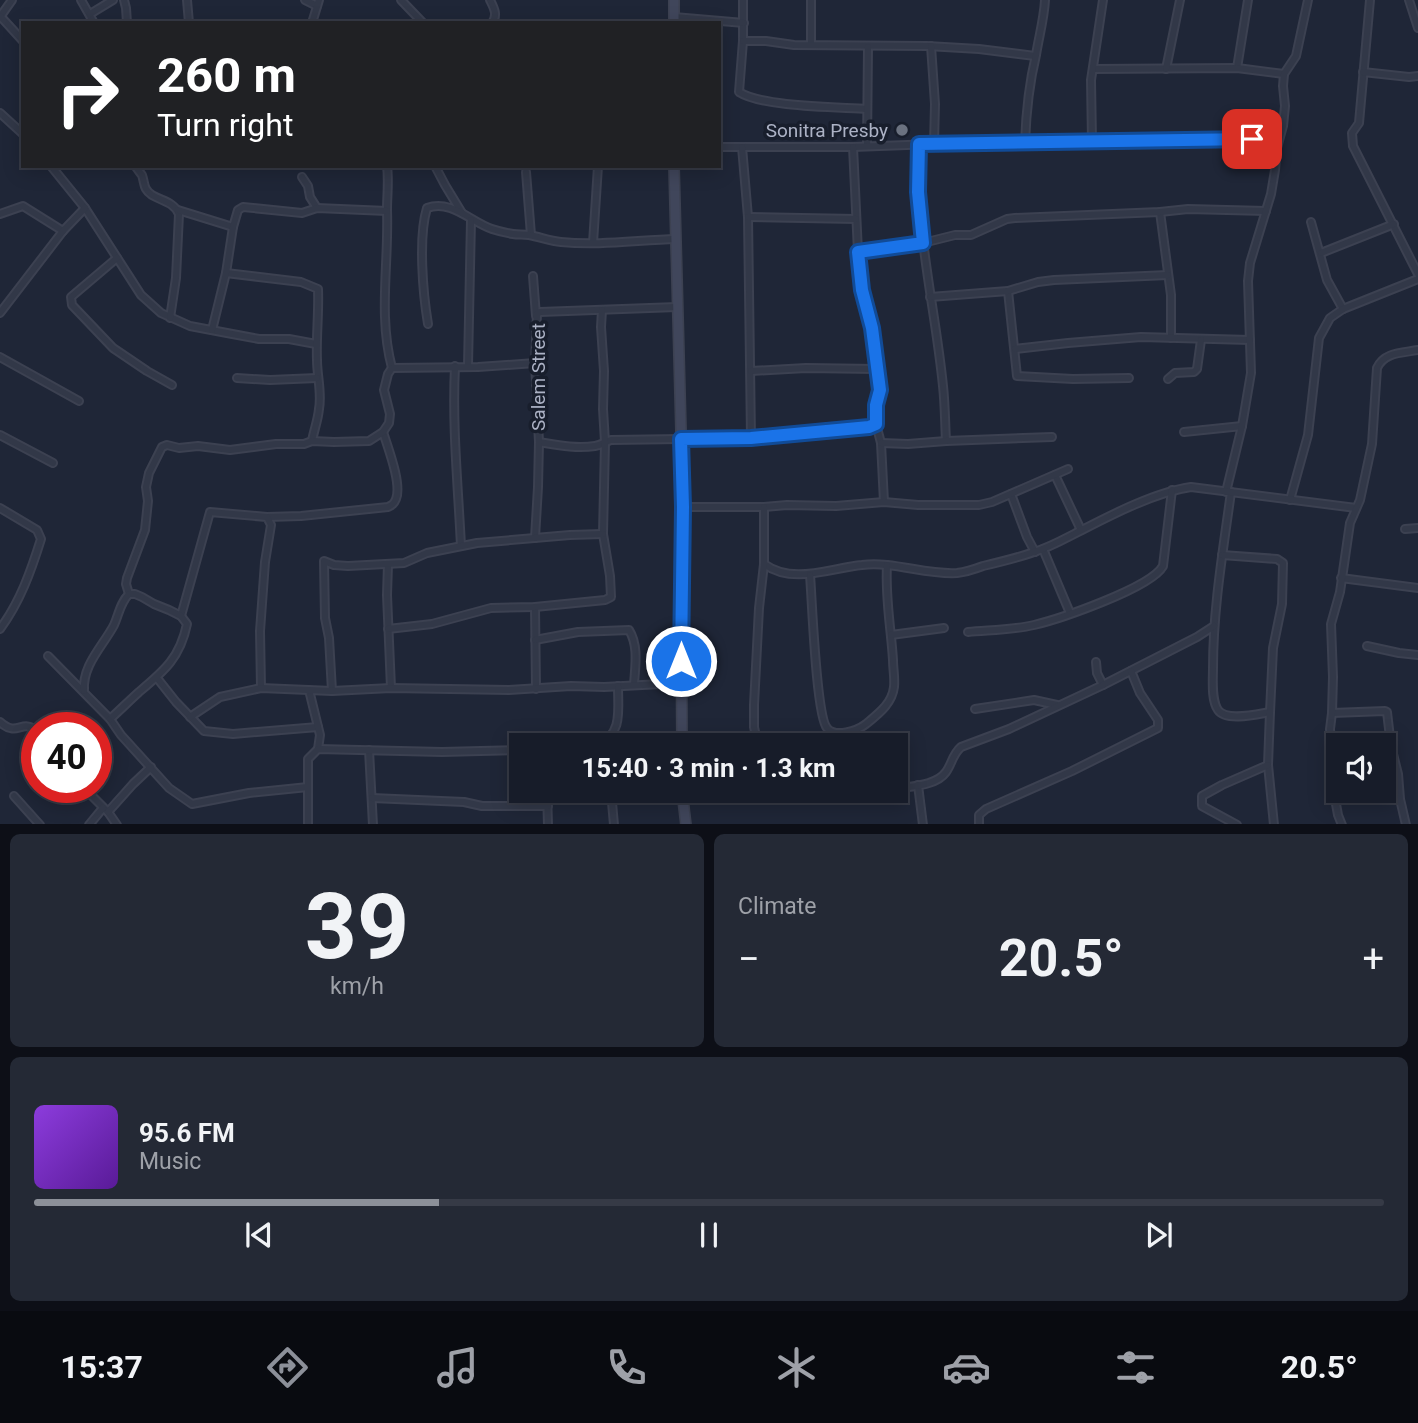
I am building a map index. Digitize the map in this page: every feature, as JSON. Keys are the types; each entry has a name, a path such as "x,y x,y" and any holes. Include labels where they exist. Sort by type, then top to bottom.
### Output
{"street":[{"path":"12,0 0,17 21,39"},
{"path":"81,0 93,21"},
{"path":"90,14 113,0"},
{"path":"124,0 127,21"},
{"path":"187,0 189,21"},
{"path":"305,0 318,3 313,21"},
{"path":"401,0 421,21"},
{"path":"490,0 495,13 493,21"},
{"path":"674,0 674,20 697,21"},
{"path":"743,0 744,23 738,92 795,104 867,109"},
{"path":"811,0 811,44"},
{"path":"1025,144 1035,56 1043,24 1045,0"},
{"path":"1092,141 1093,69 1103,0"},
{"path":"1167,69 1180,0"},
{"path":"1237,68 1248,0"},
{"path":"1270,712 1244,717 1224,716 1219,710 1213,681 1214,626 1228,492 1251,373 1248,281 1250,263 1266,211 1283,126 1284,74 1296,56 1308,0"},
{"path":"1290,500 1308,435 1319,338 1330,318 1343,309 1418,277 1353,146 1352,133 1359,123 1370,0"},
{"path":"1409,0 1418,28"},
{"path":"721,22 744,23"},
{"path":"743,41 868,47 931,46 1035,56"},
{"path":"931,46 935,104 934,144"},
{"path":"867,146 868,47"},
{"path":"1093,69 1237,68 1284,74"},
{"path":"1363,72 1409,78 1418,76"},
{"path":"0,113 21,132"},
{"path":"721,147 1252,139 1277,148"},
{"path":"919,144 918,192 943,386 946,441"},
{"path":"742,147 748,217 751,438"},
{"path":"853,147 862,290 872,328 880,390 876,405 876,424 881,443 884,502"},
{"path":"53,168 85,208 141,295 161,313 190,326 259,339 289,339 316,344"},
{"path":"137,168 142,175 144,188 151,194 178,210 233,227"},
{"path":"129,594 127,578 147,519 146,487 149,473 162,447 198,446 230,450 276,444 304,444 312,441 369,441 383,432 389,423 390,414 384,390 392,368 384,309 388,226 387,168"},
{"path":"436,168 462,212 471,220 492,229 562,243 676,239"},
{"path":"593,243 598,168"},
{"path":"674,168 683,507 682,733"},
{"path":"526,173 531,235"},
{"path":"302,177 317,208"},
{"path":"0,214 23,206 63,231"},
{"path":"428,324 423,282 427,208 443,206 462,212"},
{"path":"212,330 238,210 243,207 302,212 317,208 387,211"},
{"path":"0,313 63,231 85,208"},
{"path":"858,252 923,243 955,235 971,235 1015,218 1188,209 1266,211"},
{"path":"170,318 176,278 178,210"},
{"path":"1160,212 1171,295 1171,338"},
{"path":"748,217 856,219"},
{"path":"468,366 471,220"},
{"path":"1311,222 1327,280 1343,309"},
{"path":"1321,253 1394,224"},
{"path":"117,258 71,297 72,305 113,348 172,385"},
{"path":"226,273 301,282 318,289 316,344 320,391 312,441"},
{"path":"930,297 1007,291 1054,280 1168,275"},
{"path":"533,276 536,318"},
{"path":"1007,291 1017,376 1129,378"},
{"name":"Salem Street","path":"535,538 539,442 535,363 537,314 677,307"},
{"path":"388,629 432,624 491,608 609,600 612,593 603,534 605,442 602,310"},
{"path":"1015,349 1140,337 1250,340"},
{"path":"1168,379 1175,373 1194,372 1197,369 1201,340"},
{"path":"1342,824 1334,793 1330,729 1333,614 1340,592 1350,523 1360,500 1372,444 1377,368 1385,357 1418,350"},
{"path":"0,357 79,401"},
{"path":"392,368 535,363"},
{"path":"455,366 453,414 461,546"},
{"path":"751,371 806,368 877,369"},
{"path":"237,377 270,380 317,378"},
{"path":"539,442 567,447 598,446 605,442 625,439 751,438 869,427 876,424"},
{"path":"1184,432 1242,426"},
{"path":"181,616 210,512 267,517 301,516 393,505 397,495 395,474 383,432"},
{"path":"0,435 53,463"},
{"path":"881,443 1052,437"},
{"path":"683,507 836,506 884,502 979,505 1068,469"},
{"path":"1055,475 1081,530"},
{"path":"764,564 778,572 810,575 876,564 958,573 1035,552 1127,508 1172,490 1191,487 1356,508"},
{"path":"968,632 1032,626 1118,595 1160,572 1172,490"},
{"path":"1011,494 1035,552"},
{"path":"755,733 754,705 764,564 764,507"},
{"path":"0,508 37,530 41,539 28,580 0,629"},
{"path":"261,688 260,631 265,562 271,525 267,517"},
{"path":"1405,529 1418,528"},
{"path":"332,691 325,618 324,561 334,565 404,564 426,553 461,546 511,539 603,534"},
{"path":"1043,549 1070,613"},
{"path":"1222,555 1277,559 1283,563 1282,604 1273,649 1270,712 1269,765 1274,824"},
{"path":"388,564 391,688"},
{"path":"810,575 819,696 824,723 834,732 859,730 885,708 894,687 887,565"},
{"path":"1341,579 1418,588"},
{"path":"112,717 171,664 185,635 187,624 181,616 142,597 129,594"},
{"path":"84,691 83,683 91,660 129,594"},
{"path":"535,607 536,690"},
{"path":"908,787 931,782 946,773 956,751 961,747 1009,729 1103,685 1214,626"},
{"path":"891,635 944,628"},
{"path":"535,640 578,632 629,630 636,649 634,685"},
{"path":"1367,646 1418,655"},
{"path":"48,656 104,712"},
{"path":"1096,662 1097,673 1103,685"},
{"path":"979,824 979,815 986,809 1072,771 1158,727 1158,720 1140,694 1132,671"},
{"path":"157,678 204,731 233,734 318,727"},
{"path":"190,717 220,697 261,688 332,691 391,688 536,690 571,686 681,683"},
{"path":"613,733 617,725 618,686"},
{"path":"308,824 308,759 318,749 320,735 309,690"},
{"path":"975,709 1034,700 1059,705"},
{"path":"1332,713 1387,712 1406,824"},
{"path":"0,722 12,729 21,727"},
{"path":"112,722 169,788 192,804 249,793 309,787"},
{"path":"318,749 442,752 509,750"},
{"path":"369,750 373,824"},
{"path":"1237,824 1202,806 1202,796 1269,765"},
{"path":"89,824 151,767"},
{"path":"918,785 923,824"},
{"path":"14,796 40,824"},
{"path":"372,798 464,802 482,806 548,806"},
{"path":"99,803 117,824"},
{"path":"548,803 548,824"},
{"path":"612,803 614,824"},
{"path":"683,803 686,824"}],"place":[{"name":"Sonitra Presby","path":"902,130"}],"route":[{"path":"681,661 681,439 751,438 869,427 876,424 876,405 880,390 858,252 923,243 918,192 919,144 1252,139"}]}
